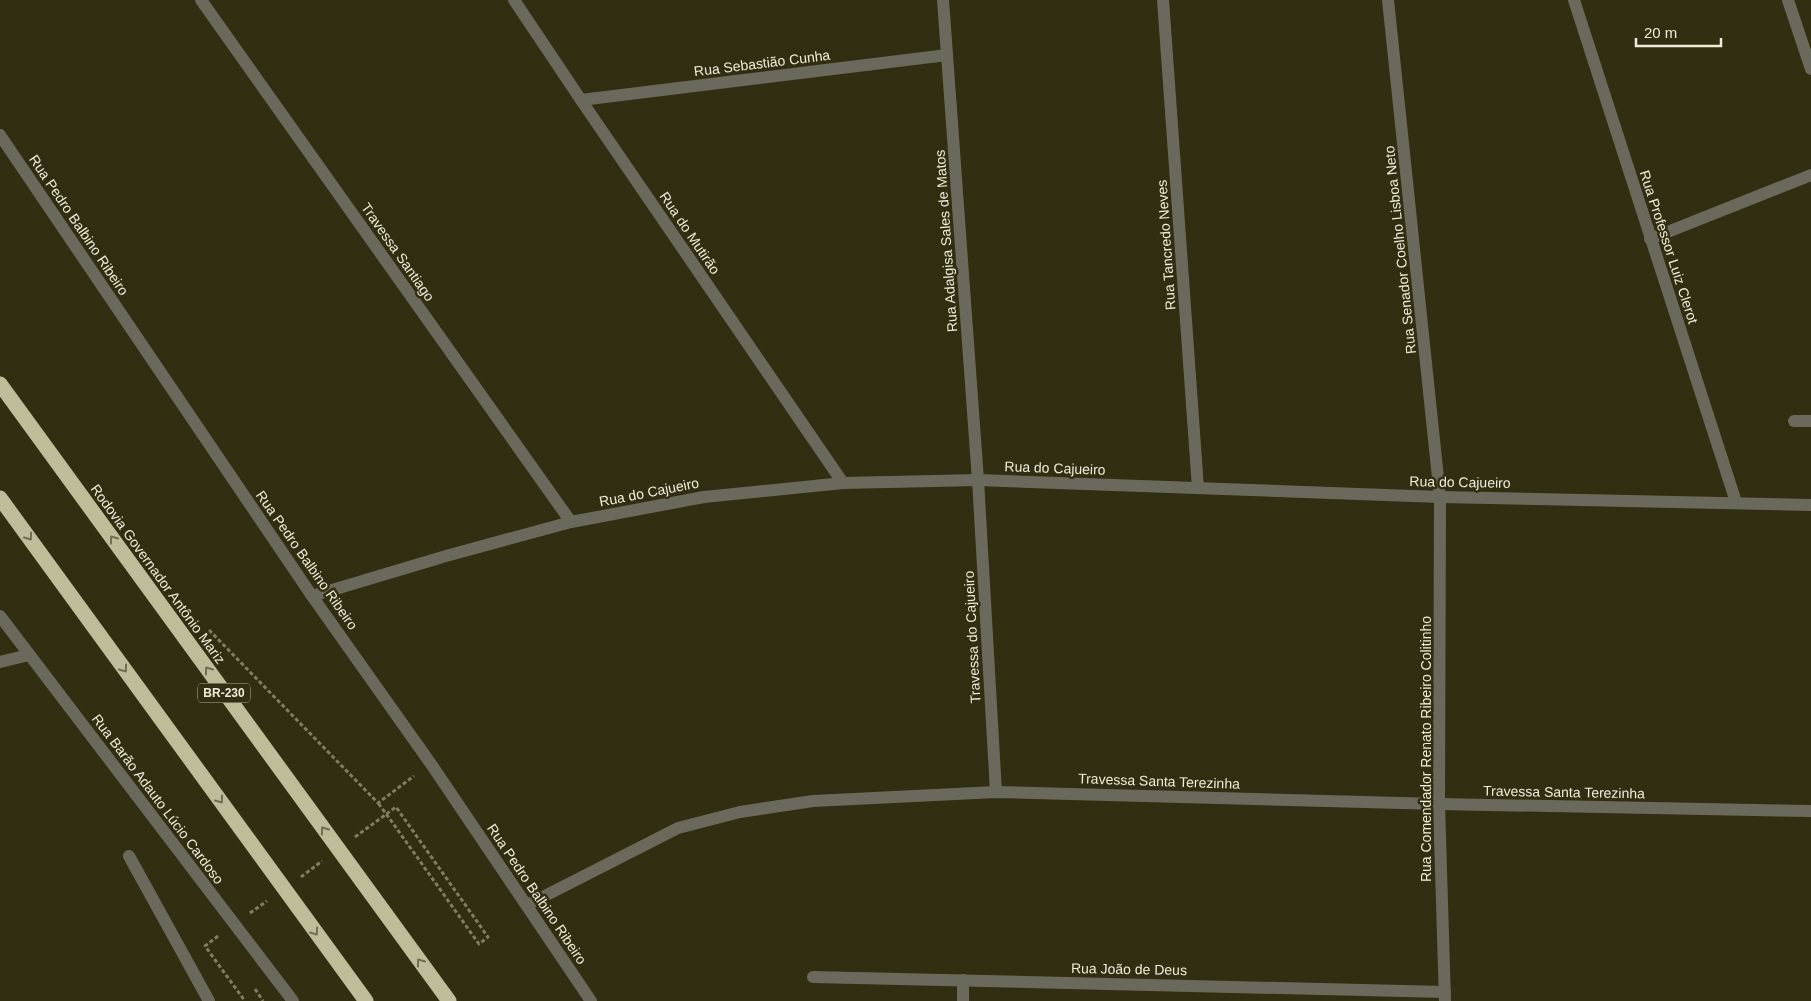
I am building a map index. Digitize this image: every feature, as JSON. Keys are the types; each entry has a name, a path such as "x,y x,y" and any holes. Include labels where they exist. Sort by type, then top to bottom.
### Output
{"highway":[{"name":"Rodovia Governador Antônio Mariz","path":"0,384 449,1001"},
{"path":"0,498 366,1001"}],"street":[{"name":"Travessa Santiago","path":"201,0 571,522"},
{"name":"Rua do Mutirão","path":"514,0 843,483"},
{"name":"Rua Adalgisa Sales de Matos","path":"943,0 978,480"},
{"name":"Rua Tancredo Neves","path":"1163,0 1198,488"},
{"name":"Rua Senador Coelho Lisboa Neto","path":"1388,0 1440,497"},
{"name":"Rua Professor Luiz Clerot","path":"1574,0 1736,502"},
{"path":"1788,0 1811,69"},
{"name":"Rua Sebastião Cunha","path":"581,100 947,56"},
{"name":"Rua Pedro Balbino Ribeiro","path":"0,135 312,596 431,764 591,1001"},
{"path":"1650,239 1811,175"},
{"path":"1794,421 1811,421"},
{"name":"Rua do Cajueiro","path":"312,596 446,556 571,522 704,496 843,483 978,480 1440,497 1811,505"},
{"name":"Travessa do Cajueiro","path":"978,480 996,792"},
{"name":"Rua Comendador Renato Ribeiro Colitinho","path":"1440,497 1439,804 1445,996"},
{"name":"Rua Barão Adauto Lúcio Cardoso","path":"0,616 294,1001"},
{"path":"0,662 29,655"},
{"name":"Travessa Santa Terezinha","path":"527,905 678,828 731,814 812,801 996,792 1439,804 1811,811"},
{"path":"129,856 209,1001"},
{"name":"Rua João de Deus","path":"813,977 963,980 1445,996"},
{"path":"963,980 963,1001"}],"path":[{"path":"204,625 378,803 479,944"},
{"path":"378,803 431,764"}]}
